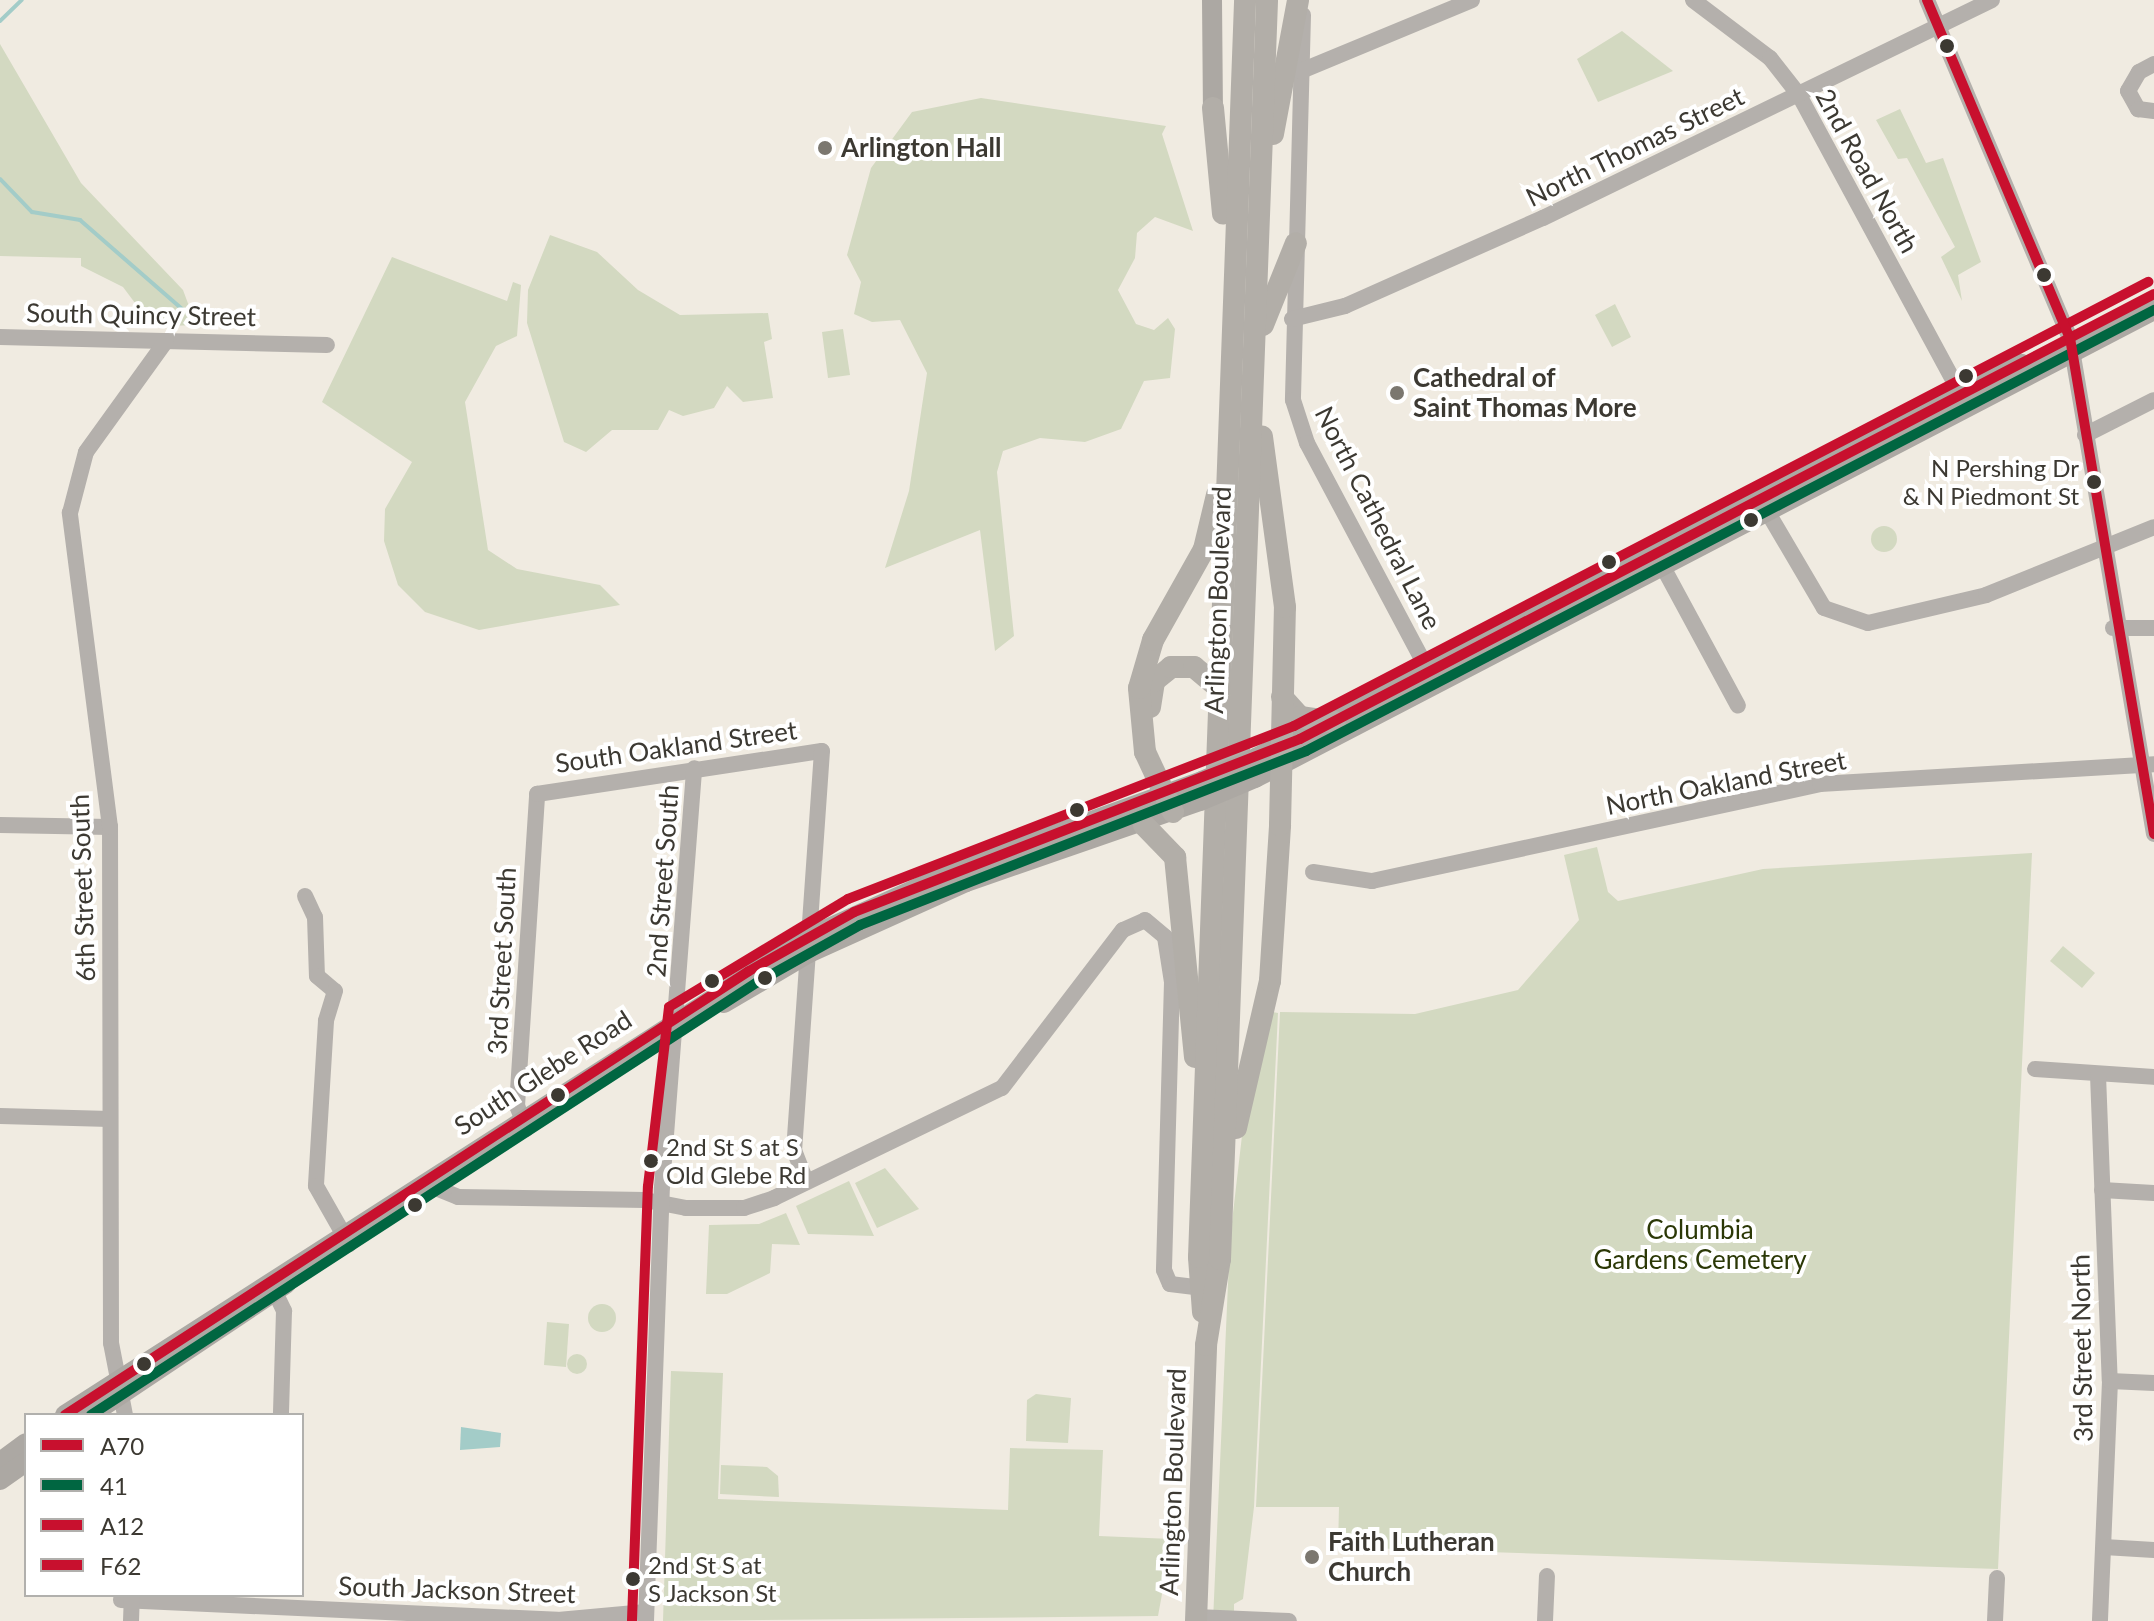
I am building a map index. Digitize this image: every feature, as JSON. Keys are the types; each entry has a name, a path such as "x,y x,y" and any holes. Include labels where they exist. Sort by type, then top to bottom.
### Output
{"highway":[{"name":"Arlington Boulevard","path":"1206,1345 1201,1288 1204,1117 1245,0"},
{"name":"Arlington Boulevard","path":"1196,1619 1206,1345 1224,1180 1257,341 1267,0"},
{"path":"1261,194 1301,0"},
{"path":"1213,108 1225,290 1233,305"},
{"path":"1257,341 1296,243"},
{"path":"1224,1180 1270,981 1280,758 1284,594 1254,388"},
{"path":"1168,801 1140,729 1141,678 1208,536 1232,399"},
{"path":"1168,801 1152,729 1154,681 1182,665 1221,690"},
{"path":"1282,697 1300,717 1335,722"},
{"path":"1144,825 1175,857 1204,1117"}],"main road":[{"path":"1212,0 1213,108"},
{"path":"1280,758 2072,345 2154,294"},
{"path":"1764,506 1961,395 2154,310"},
{"path":"1280,758 1335,722 1432,680"},
{"name":"South Glebe Road","path":"69,1413 116,1387 677,1024 810,944 964,875 1073,839 1280,758"},
{"name":"South Glebe Road","path":"1073,839 1144,825 1168,801"},
{"name":"South Glebe Road","path":"346,1238 436,1188 523,1124"},
{"name":"South Glebe Road","path":"92,1413 116,1387"},
{"path":"0,1462 24,1444"},
{"path":"0,1480 24,1463"}],"street":[{"name":"North Cathedral Lane","path":"1301,0 1292,319 1299,423 1432,680"},
{"path":"1301,71 1472,0"},
{"name":"2nd Road North","path":"1693,0 1770,58 1799,95 1961,395"},
{"path":"1927,0 2072,345 2113,628 2147,764 2154,834"},
{"name":"North Thomas Street","path":"1292,319 1391,287 1939,29 1992,0"},
{"path":"2154,64 2139,72 2128,91 2138,109 2154,111"},
{"name":"South Quincy Street","path":"0,337 327,345"},
{"name":"6th Street South","path":"124,1413 116,1387 110,1119 110,827 71,543 71,493 86,452 166,341"},
{"path":"2085,435 2154,400"},
{"path":"1764,506 1824,608 1868,623 1986,595 2100,544 2154,527"},
{"path":"1659,560 1738,706"},
{"path":"2113,628 2154,628"},
{"name":"South Oakland Street","path":"537,794 822,751 810,944"},
{"name":"North Oakland Street","path":"1313,872 1372,881 1820,784 2147,764"},
{"name":"2nd Street South","path":"646,1616 662,1203 694,768"},
{"name":"3rd Street South","path":"523,1124 537,794"},
{"path":"0,825 110,827"},
{"path":"305,896 315,917 317,976 335,991 326,1021 316,1186 346,1238"},
{"path":"436,1188 458,1197 744,1208 806,1182 1002,1088 1126,926 1152,923 1170,954 1164,1270 1170,1284 1201,1288"},
{"path":"806,1182 794,1150 810,944"},
{"path":"2035,1069 2154,1077"},
{"name":"3rd Street North","path":"2098,1075 2110,1381 2100,1621"},
{"path":"0,1116 110,1119"},
{"path":"2102,1190 2154,1193"},
{"path":"272,1285 284,1311 281,1413"},
{"path":"2110,1381 2154,1383"},
{"path":"2104,1547 2154,1550"},
{"path":"1545,1621 1547,1576"},
{"path":"1995,1621 1997,1578"},
{"path":"129,1599 131,1621"},
{"name":"South Jackson Street","path":"129,1599 558,1620 646,1616"},
{"path":"1196,1619 1289,1621"}],"green space":[{"path":"1622,31 1673,71 1598,102 1577,59"},
{"path":"0,44 81,183 183,290 196,325 140,327 141,311 123,287 81,266 81,258 0,256"},
{"path":"981,98 1166,126 1162,134 1193,231 1155,217 1137,233 1135,258 1118,290 1136,324 1154,330 1168,318 1175,329 1170,378 1144,381 1121,429 1085,442 1040,438 1003,451 997,472 1014,636 995,651 980,530 885,568 909,491 927,373 900,320 872,322 854,314 861,282 847,255 871,168 912,112"},
{"path":"1900,109 1926,163 1943,158 1981,262 1958,275 1962,301 1941,257 1955,247 1907,158 1898,159 1876,120"},
{"path":"550,235 597,252 638,290 680,315 768,313 772,339 764,342 773,398 743,402 727,386 714,408 683,416 669,410 658,430 612,430 586,452 564,442 527,323 528,290"},
{"path":"392,257 507,301 513,282 521,285 517,336 496,346 465,402 488,550 517,569 600,585 620,605 479,630 425,612 398,585 384,541 385,509 412,462 322,402"},
{"path":"1615,304 1631,337 1612,347 1595,315"},
{"path":"843,329 850,375 828,378 822,332"},
{"path":"1884,526 1893,530 1897,539 1893,548 1884,552 1875,548 1871,539 1875,530"},
{"name":"Columbia Gardens Cemetery","path":"1597,847 1608,892 1618,901 1763,869 2032,853 1998,1569 1338,1547 1339,1507 1256,1507 1280,1012 1415,1014 1518,990 1579,920 1564,855"},
{"path":"2063,946 2095,973 2082,988 2050,961"},
{"path":"1268,1011 1278,1013 1254,1507 1243,1599 1234,1604 1234,1621 1213,1621 1230,1239 1243,1127"},
{"path":"885,1168 919,1209 877,1228 855,1183"},
{"path":"849,1181 874,1236 808,1234 796,1206"},
{"path":"786,1213 800,1245 772,1244 770,1273 727,1294 706,1294 709,1225 759,1224"},
{"path":"602,1304 612,1308 616,1318 612,1328 602,1332 592,1328 588,1318 592,1308"},
{"path":"547,1322 569,1324 566,1367 544,1365"},
{"path":"577,1354 584,1357 587,1364 584,1371 577,1374 570,1371 567,1364 570,1357"},
{"path":"671,1371 723,1373 718,1499 1008,1510 1010,1448 1103,1450 1099,1536 1172,1539 1158,1616 663,1621"},
{"path":"1036,1394 1071,1398 1068,1443 1026,1441 1027,1400"},
{"path":"721,1465 767,1467 778,1476 779,1497 720,1494"}],"water":[{"path":"461,1427 501,1433 500,1447 460,1450"}],"waterway":[{"path":"0,21 22,0"},
{"path":"0,179 32,212 80,220 183,310"}],"transit line":[{"name":"F62","path":"1927,0 2070,338 2154,834"},
{"name":"A12","path":"632,1620 648,1186 669,1007 848,899 1294,726 2148,282"},
{"name":"A70","path":"68,1413 749,971 854,912 1300,739 2154,294"},
{"name":"41","path":"94,1413 756,983 860,925 1306,751 2154,310"}],"place":[{"name":"Arlington Hall","path":"825,148"},
{"name":"Cathedral of Saint Thomas More","path":"1397,393"},
{"name":"N Pershing Dr & N Piedmont St","path":"2094,482"},
{"name":"2nd St S at S Old Glebe Rd","path":"651,1161"},
{"name":"Faith Lutheran Church","path":"1312,1557"},
{"name":"2nd St S at S Jackson St","path":"633,1579"}]}
